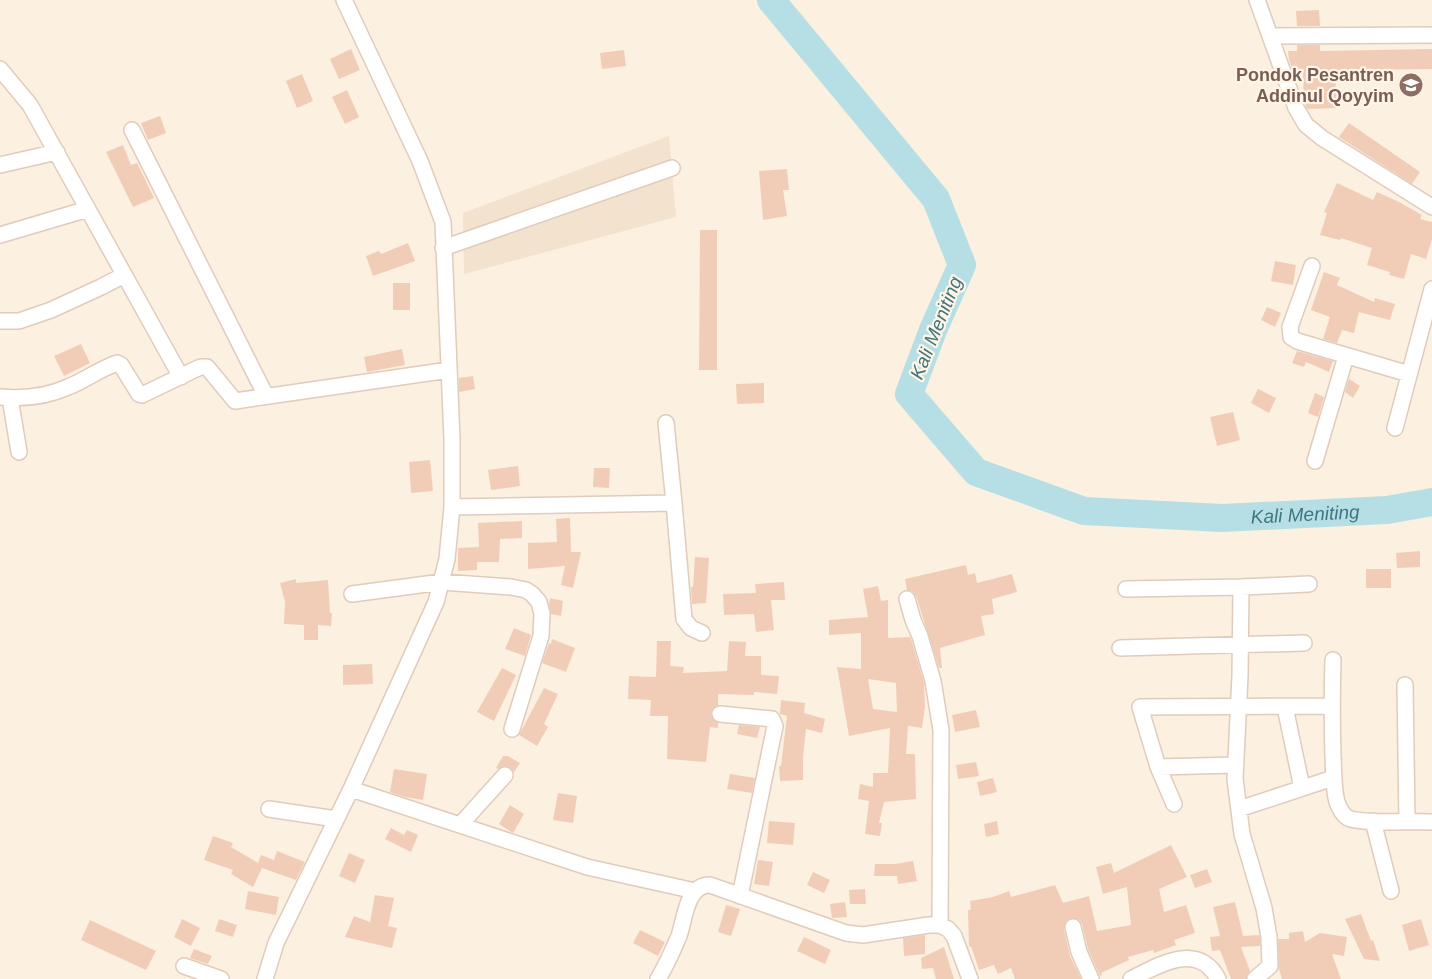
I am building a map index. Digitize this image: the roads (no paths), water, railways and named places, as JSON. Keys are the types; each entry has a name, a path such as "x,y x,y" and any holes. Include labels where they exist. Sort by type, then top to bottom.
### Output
{"street":[{"path":"265,979 276,943 351,789 436,602 450,543 452,439 443,222 420,161 344,0"},
{"path":"1257,0 1296,108 1313,132 1432,207"},
{"path":"1271,36 1432,36"},
{"path":"0,70 30,104 181,377"},
{"path":"132,130 266,396"},
{"path":"0,165 57,152"},
{"path":"443,248 672,168"},
{"path":"0,235 88,209"},
{"path":"1312,266 1290,327 1291,337 1297,341 1409,374"},
{"path":"0,321 20,320 51,310 101,288 124,275"},
{"path":"1395,428 1432,289"},
{"path":"1315,461 1346,356"},
{"path":"20,452 5,398 36,397 66,388 117,363 120,364 142,396 201,367 207,367 235,401 449,370"},
{"path":"666,423 684,619 691,628 702,633"},
{"path":"452,507 674,503"},
{"path":"352,594 442,582 511,587 526,590 539,602 542,614 541,636 512,729"},
{"path":"1126,589 1309,584"},
{"path":"1241,587 1235,779 1242,834 1264,908 1269,937 1270,966 1255,979"},
{"path":"907,599 912,620 920,636 933,681 941,730 940,926"},
{"path":"1120,648 1304,643"},
{"path":"1333,660 1334,779 1336,801 1343,814 1360,821 1432,822"},
{"path":"1405,685 1407,821"},
{"path":"1174,804 1158,767 1140,707 1332,706"},
{"path":"1285,707 1302,788"},
{"path":"720,714 772,719 776,726 740,896"},
{"path":"1158,767 1235,765"},
{"path":"460,825 506,775"},
{"path":"1239,809 1334,779"},
{"path":"351,789 587,867 696,891"},
{"path":"269,809 336,819"},
{"path":"1372,821 1391,891"},
{"path":"658,979 679,934 689,900 704,885 846,933 863,935 929,925 940,926 948,929 954,936 970,979"},
{"path":"1073,927 1079,952 1091,979"},
{"path":"1131,979 1172,961 1185,958 1198,960 1207,965 1218,979"},
{"path":"184,966 221,979"}],"waterway":[{"name":"Kali Meniting","path":"771,0 936,199 962,265 933,330 909,394 976,472 1084,511 1222,518 1387,510 1432,502"}],"place":[{"name":"Pondok Pesantren Addinul Qoyyim","path":"1411,85"}]}
